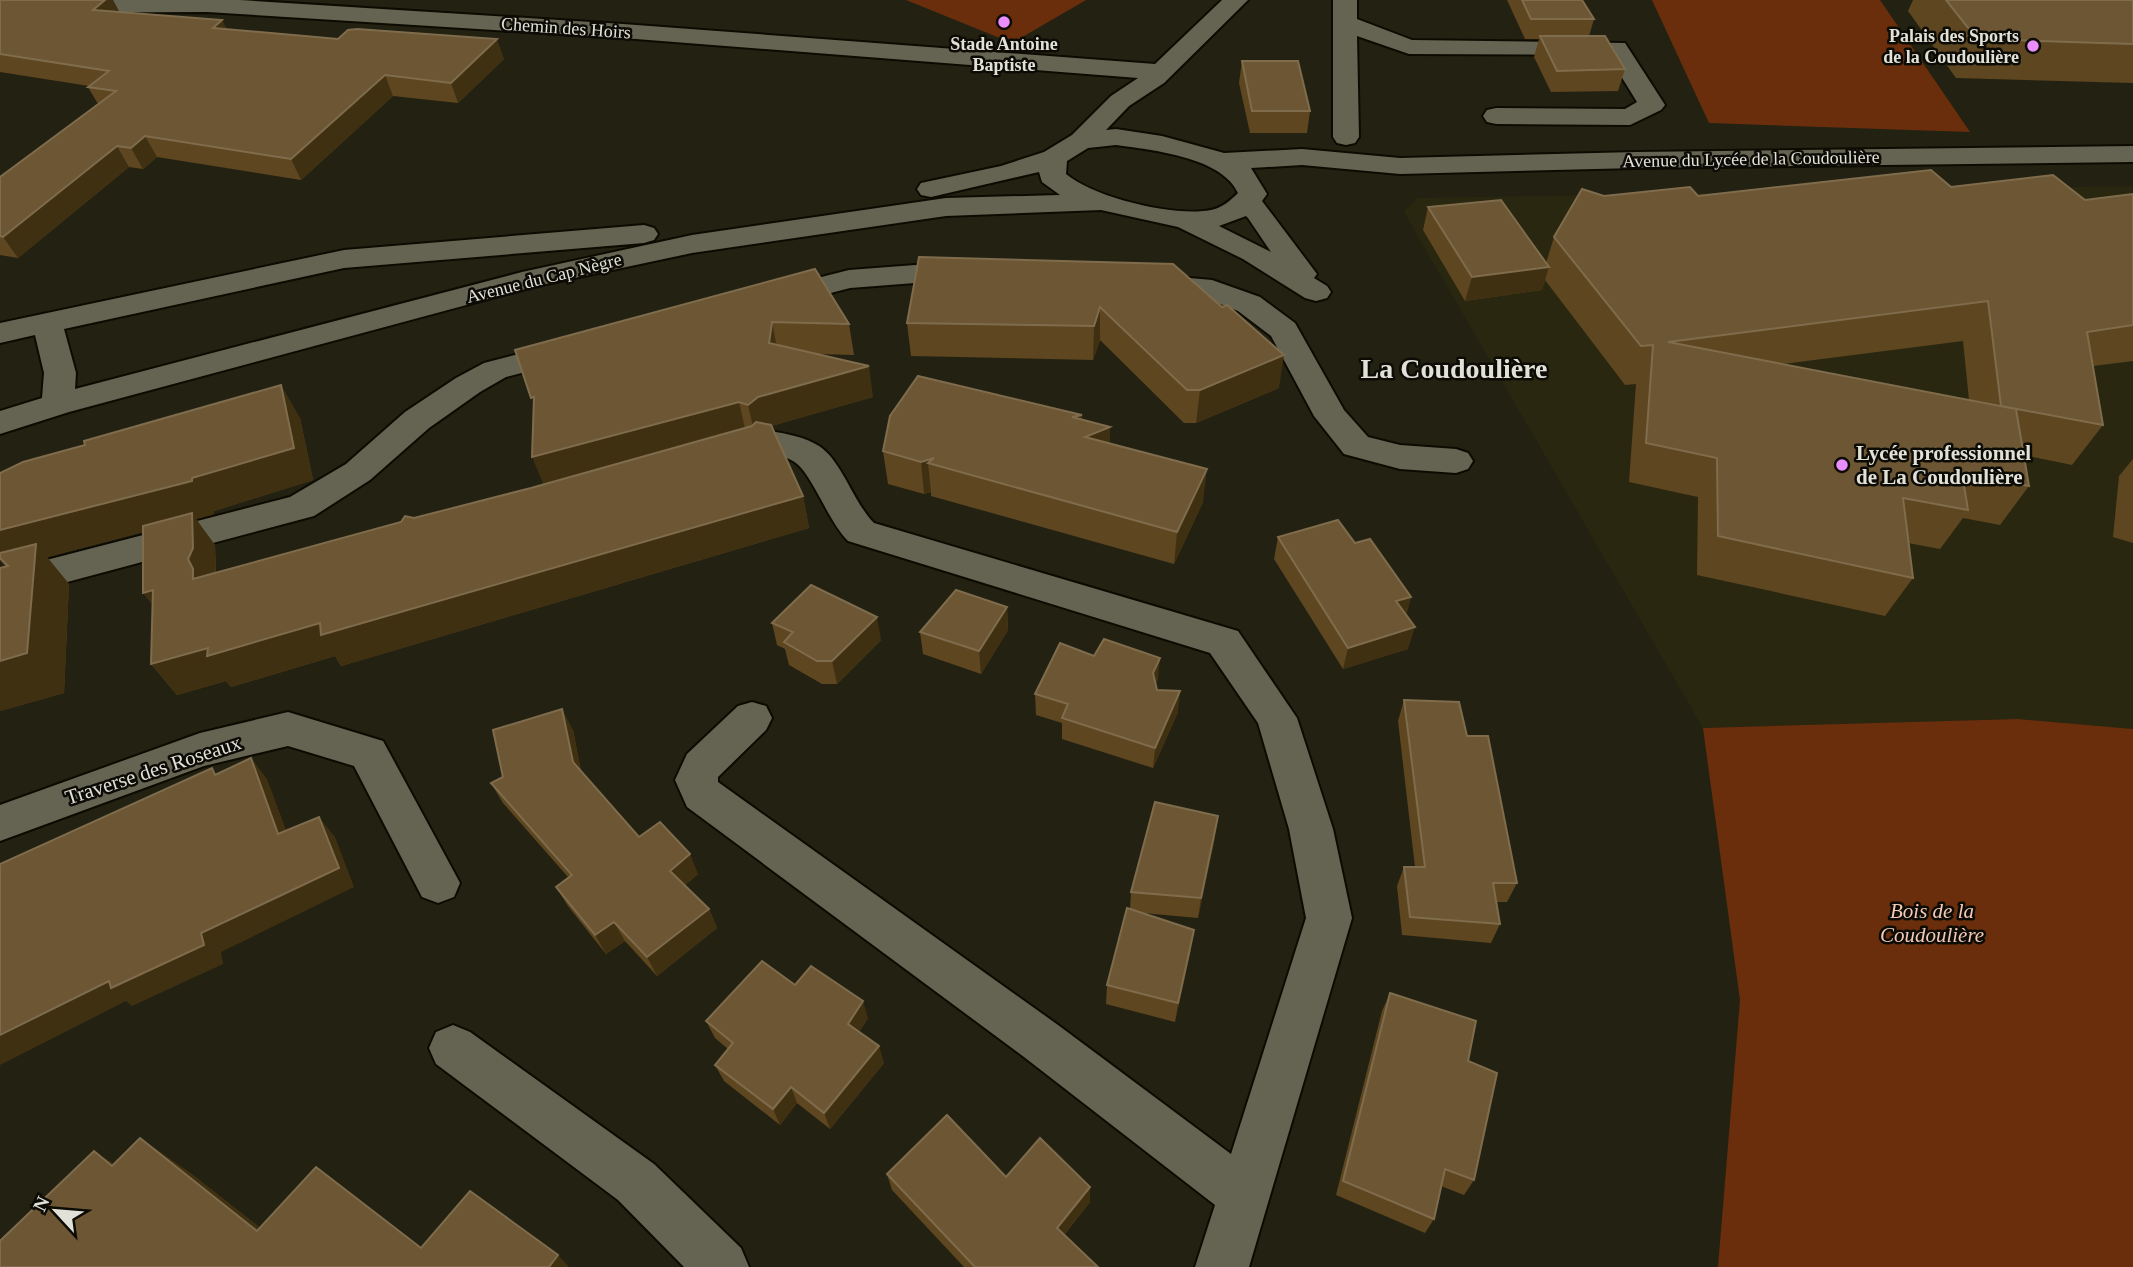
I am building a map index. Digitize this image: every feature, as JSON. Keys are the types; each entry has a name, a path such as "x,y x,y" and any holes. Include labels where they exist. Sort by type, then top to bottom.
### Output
{"street":[{"path":"1081,141 1116,137 1162,98 1236,0"},
{"name":"Chemin des Hoirs","path":"0,6 210,3 1072,65 1162,98"},
{"path":"1346,137 1345,12 1409,47 1615,48 1652,105 1630,117 1496,116"},
{"path":"1072,65 1093,78 1120,101"},
{"path":"1081,141 1120,101 1162,98"},
{"path":"1054,158 1052,176 1061,185 1101,202 1187,221 1253,253 1316,292 1258,212 1250,198 1245,179 1237,171 1217,162 1162,98"},
{"name":"Avenue du Cap Nègre","path":"0,333 344,260 685,230 936,188 1007,173 1054,158 1081,141"},
{"name":"Avenue du Lycée de la Coudoulière","path":"1217,162 1302,157 1370,165 2133,154"},
{"name":"Avenue du Lycée de la Coudoulière","path":"1187,221 1214,218 1291,180 1370,165"},
{"name":"Avenue du Cap Nègre","path":"0,423 58,404 533,278 692,244 946,207 1101,202"},
{"path":"744,306 849,279 915,274 997,277"},
{"path":"1119,282 1201,286 1249,304 1284,330 1331,416 1356,446 1400,457 1456,461"},
{"path":"47,322 60,373 58,404"},
{"path":"0,586 301,507 358,472 417,420 495,370 600,343"},
{"path":"751,447 796,448 811,457 851,523 861,532 1224,642 1277,718 1311,829 1329,918 1222,1267"},
{"path":"752,718 702,766 696,780 702,794 1041,1041 1244,1195"},
{"name":"Traverse des Roseaux","path":"0,823 200,750 288,729 368,754 438,883"},
{"path":"453,1048 636,1182 722,1267"}],"shaded area":[{"name":"Lycée professionnel de La Coudoulière","path":"2133,186 2133,729 2018,719 1703,728 1404,212 1417,198"}],"green space":[{"name":"Stade Antoine Baptiste","path":"906,0 1086,0 1012,43"},
{"path":"1652,0 1880,0 1970,132 1709,123"},
{"name":"Bois de la Coudoulière","path":"2018,719 2133,729 2133,1267 1718,1267 1740,1000 1703,728"}],"building":[{"path":"0,0 105,0 93,10 222,20 213,28 338,39 348,30 357,29 497,39 451,83 385,75 291,159 145,136 131,148 117,146 3,237 0,236 0,177 116,91 88,87 109,71 0,54"},
{"path":"1522,0 1582,0 1594,19 1531,19"},
{"path":"1946,0 2133,0 2133,44 1977,39"},
{"path":"1540,36 1605,36 1625,69 1557,71"},
{"path":"1242,61 1298,61 1310,111 1252,111"},
{"path":"1931,170 1951,187 2053,175 2085,200 2133,194 2133,325 2087,332 2103,425 2001,406 1988,301 1668,342 2016,409 2029,486 1962,473 1968,510 1903,498 1913,578 1718,536 1717,458 1646,443 1653,345 1641,346 1554,237 1582,189 1604,196 1690,187 1698,196"},
{"path":"1501,200 1549,267 1472,277 1428,207"},
{"path":"919,257 1173,264 1222,307 1227,305 1284,355 1200,390 1187,390 1100,307 1094,326 907,323"},
{"path":"815,269 849,324 772,322 769,343 869,366 758,397 748,405 739,402 532,457 534,397 531,398 515,350"},
{"path":"918,376 1082,415 1072,417 1110,427 1085,437 1207,469 1177,532 928,463 934,458 921,462 883,451 890,416"},
{"path":"281,385 294,448 192,478 192,481 0,530 0,473 23,462 85,445 84,441"},
{"path":"756,422 771,425 803,496 321,635 320,623 207,656 208,648 151,664 153,590 143,593 143,526 192,513 193,548 188,559 193,569 193,579 401,522 405,516 414,518 531,488 752,426"},
{"path":"1338,520 1355,543 1370,539 1411,597 1396,601 1415,627 1348,648 1278,537"},
{"path":"36,544 27,653 0,661 0,568 8,566 0,558 0,553"},
{"path":"811,585 877,617 832,661 817,661 784,642 793,632 772,623"},
{"path":"956,590 1007,607 979,651 920,632"},
{"path":"1104,639 1160,658 1153,673 1157,690 1180,691 1155,748 1062,718 1068,704 1035,694 1060,643 1094,656"},
{"path":"1404,700 1459,702 1467,736 1488,736 1517,883 1493,883 1500,924 1410,917 1404,867 1425,867"},
{"path":"562,709 573,762 639,837 660,822 690,854 670,871 709,909 647,957 614,922 595,935 556,887 572,875 491,783 503,777 493,730"},
{"path":"251,758 278,834 319,817 339,868 201,933 204,945 111,988 109,981 0,1035 0,864 212,768 215,775"},
{"path":"1155,802 1218,816 1201,898 1131,892"},
{"path":"1127,908 1194,930 1178,1003 1107,985"},
{"path":"762,961 795,985 811,966 863,1001 848,1024 879,1046 824,1113 791,1087 773,1109 715,1065 733,1043 706,1021"},
{"path":"1390,993 1476,1021 1468,1061 1497,1073 1474,1180 1445,1169 1434,1219 1343,1181"},
{"path":"947,1115 1006,1177 1040,1138 1090,1187 1057,1228 1098,1267 975,1267 887,1174"},
{"path":"140,1138 257,1231 316,1167 421,1248 470,1191 558,1255 549,1267 0,1267 0,1241 94,1151 112,1166"}],"place":[{"name":"Stade Antoine Baptiste","path":"1004,22"},
{"name":"Palais des Sports de la Coudoulière","path":"2033,46"},
{"name":"Lycée professionnel de La Coudoulière","path":"1842,465"}],"district":[{"name":"La Coudoulière","path":"1454,368"}]}
